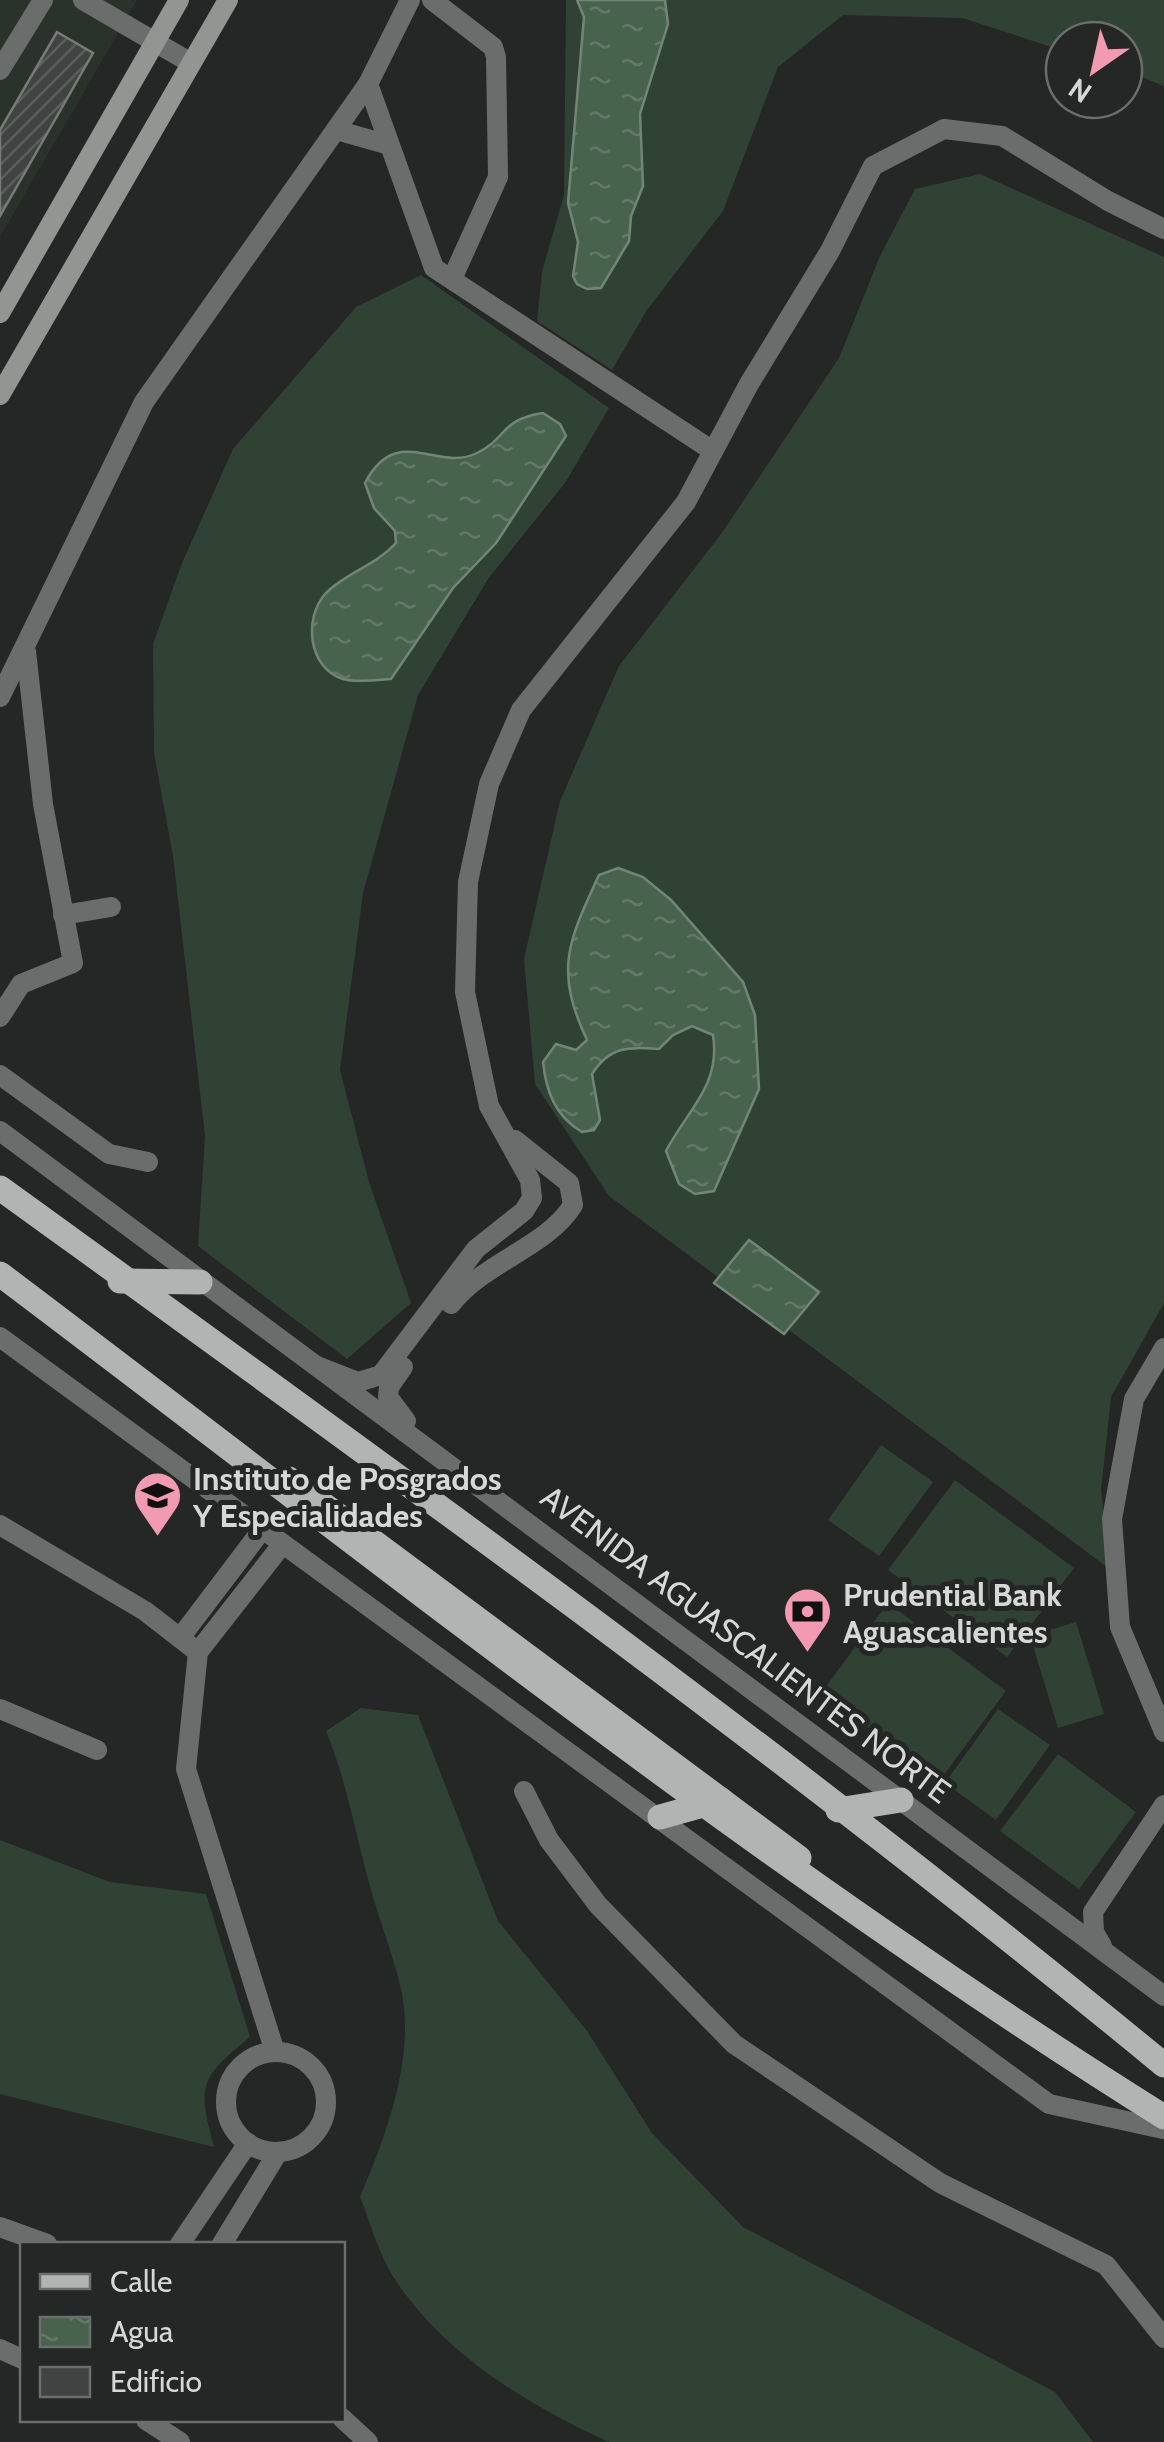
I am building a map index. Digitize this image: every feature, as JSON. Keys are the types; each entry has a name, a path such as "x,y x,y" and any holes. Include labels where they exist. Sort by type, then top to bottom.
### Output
{"main road":[{"path":"0,313 179,0"},
{"path":"0,396 228,0"},
{"path":"0,1191 115,1281 838,1810 1164,2054"},
{"path":"0,1191 506,1556 947,1886 1164,2066"},
{"path":"0,1264 1164,2129"},
{"path":"0,1274 781,1860 918,1958 1164,2117"},
{"path":"115,1281 200,1282"},
{"path":"660,1816 721,1800"},
{"path":"838,1810 901,1800"}],"street":[{"path":"0,70 43,0"},
{"path":"82,0 191,63"},
{"path":"0,697 144,402 368,84 410,0"},
{"path":"432,0 493,47 496,57 498,177 452,279"},
{"path":"368,84 430,260 452,279 714,451"},
{"path":"317,1366 358,1382 381,1376 476,1249 529,1205 532,1186 499,1126 479,1071 466,992 468,882 489,784 521,710 686,502 830,251 873,166 944,129 1002,136 1108,201 1164,229"},
{"path":"336,130 389,145"},
{"path":"0,1016 21,984 73,965 43,804 26,650"},
{"path":"62,915 111,908"},
{"path":"0,1075 108,1154 148,1162"},
{"path":"462,1472 447,1453 396,1412 388,1392 471,1281 546,1232 573,1205 569,1183 540,1164 499,1126"},
{"name":"AVENIDA AGUASCALIENTES NORTE","path":"0,1131 1164,1996"},
{"path":"0,1337 1049,2104 1164,2129"},
{"path":"1164,1348 1134,1399 1112,1519 1120,1627 1164,1732"},
{"path":"0,1526 145,1611 198,1652"},
{"path":"180,1638 261,1531"},
{"path":"276,2052 186,1769 198,1652 281,1546"},
{"path":"0,1709 97,1750"},
{"path":"524,1790 549,1840 598,1905 734,2044 940,2183 1062,2239 1106,2265 1164,2338"},
{"path":"1102,1948 1093,1923 1103,1894 1164,1806"},
{"path":"1049,1909 1077,1911 1103,1894"},
{"path":"276,2052 294,2055 311,2066 322,2082 326,2100 323,2120 313,2136 297,2148 278,2152 248,2143 234,2128 226,2108 228,2087 246,2062 276,2052"},
{"path":"181,2242 248,2143"},
{"path":"223,2242 278,2152"},
{"path":"0,2227 41,2242"},
{"path":"345,2421 368,2442"},
{"path":"149,2422 180,2442"}],"shaded area":[{"path":"0,0 137,0 0,237"},
{"path":"566,0 1164,0 1164,86 1144,78 1144,20 1044,20 1044,45 962,18 843,15 778,67 723,211 647,310 612,370 537,321 542,272 564,195"},
{"path":"980,174 1164,257 1164,1303 1111,1397 1101,1490 1111,1570 609,1196 535,1084 524,959 560,801 619,666 721,534 839,358 880,256 915,189"},
{"path":"421,275 609,408 565,483 488,579 418,695 363,893 340,1070 369,1182 411,1303 347,1359 198,1246 205,1136 173,856 154,753 153,644 182,563 233,449 356,307"},
{"path":"881,1445 933,1482 879,1556 828,1520"},
{"path":"955,1480 1074,1568 1007,1657 888,1570"},
{"path":"888,1603 1006,1691 940,1780 821,1693"},
{"path":"1076,1622 1104,1714 1058,1728 1030,1636"},
{"path":"361,1708 418,1715 498,1921 587,2031 652,2133 743,2227 1055,2392 1093,2442 609,2442 517,2393 435,2329 392,2275 360,2197 396,2095 405,2041 398,1976 326,1731"},
{"path":"998,1709 1050,1745 996,1820 945,1783"},
{"path":"1058,1754 1136,1812 1079,1889 1000,1831"},
{"path":"0,1840 110,1882 206,1894 250,2037 221,2063 207,2084 205,2109 214,2147 0,2094"}],"water":[{"path":"577,0 665,0 668,24 640,114 643,186 631,216 629,241 601,288 587,289 577,284 573,276 578,242 568,203 584,17"},
{"path":"543,413 560,424 566,436 496,543 453,588 391,679 354,681 331,673 316,654 313,641 314,615 319,603 334,586 396,543 395,531 374,508 365,483 377,465 390,455 404,452 462,458 487,447 518,420"},
{"path":"618,868 643,877 671,900 743,982 755,1015 759,1089 714,1191 695,1194 679,1184 666,1151 707,1083 714,1053 713,1035 692,1026 673,1035 659,1049 621,1050 606,1058 592,1074 600,1120 594,1130 582,1132 565,1118 547,1083 543,1062 556,1044 576,1050 587,1040 571,994 569,956 579,919 599,875"},
{"path":"749,1240 819,1292 784,1334 714,1283"}],"building":[{"path":"57,32 93,53 0,216 0,130"}],"place":[{"name":"Instituto de Posgrados Y Especialidades","path":"158,1538"},
{"name":"Prudential Bank Aguascalientes","path":"808,1654"}]}
